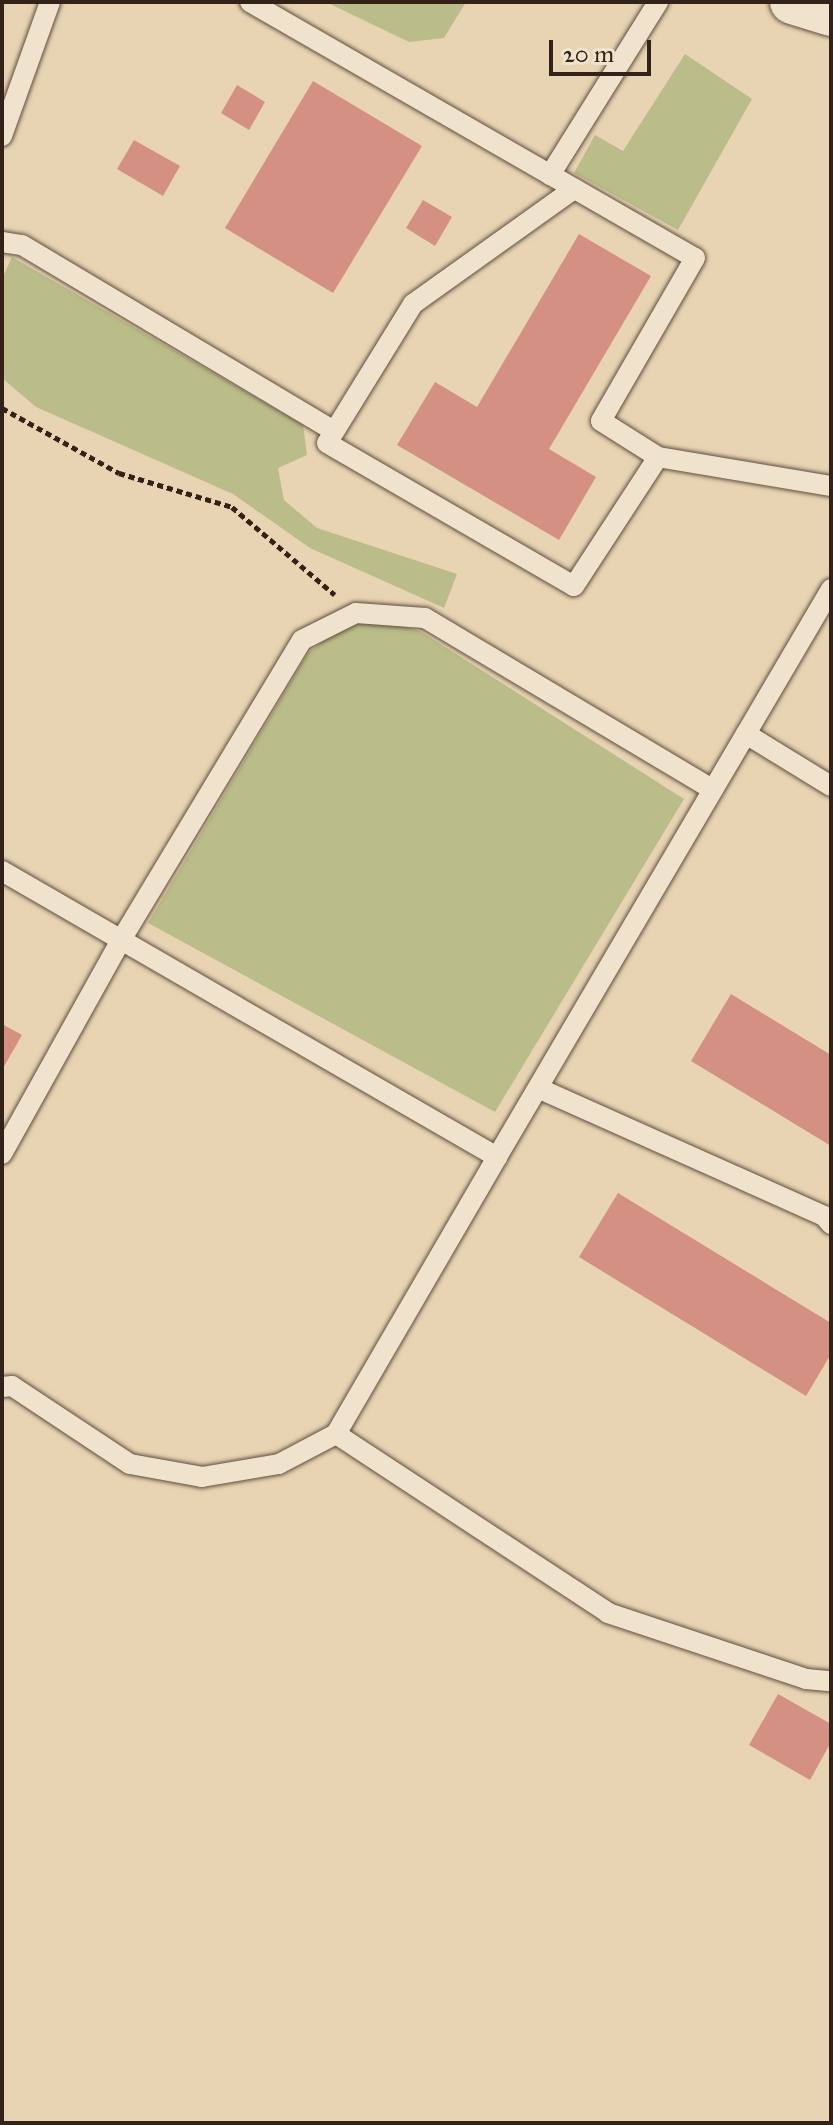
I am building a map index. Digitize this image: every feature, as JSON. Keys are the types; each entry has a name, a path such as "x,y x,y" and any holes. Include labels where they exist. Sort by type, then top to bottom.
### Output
{"street":[{"path":"792,2 831,14"}],"lane":[{"path":"2,136 50,2"},
{"path":"250,2 695,258 601,421 658,457 831,486"},
{"path":"550,175 658,2"},
{"path":"574,189 413,304 327,443 574,586 658,457"},
{"path":"2,242 22,245 334,431"},
{"path":"2,1387 12,1386 130,1464 202,1477 279,1464 336,1434 831,589"},
{"path":"2,1154 121,940 302,640 356,613 425,618 713,790"},
{"path":"746,734 831,786"},
{"path":"2,871 497,1157"},
{"path":"538,1088 829,1219"},
{"path":"336,1434 608,1613 806,1679 831,1681"}],"path":[{"path":"2,408 119,473 232,507 356,613"}],"green space":[{"path":"326,2 466,2 444,38 409,42"},
{"path":"685,54 752,99 678,230 574,173 595,135 623,151"},
{"path":"12,257 303,425 307,455 278,468 284,500 317,528 457,574 444,608 310,548 233,494 36,407 2,378 2,279"},
{"path":"380,621 420,631 684,799 495,1112 148,923 308,653 342,627"}],"building":[{"path":"313,81 422,146 333,293 225,228"},
{"path":"237,85 265,102 249,130 221,113"},
{"path":"134,140 180,166 163,196 117,169"},
{"path":"423,200 452,217 435,246 406,228"},
{"path":"579,234 651,276 549,449 596,477 559,540 397,445 435,382 477,407"},
{"path":"731,994 831,1055 831,1146 691,1061"},
{"path":"2,1024 22,1035 2,1070"},
{"path":"618,1193 831,1323 831,1354 806,1396 579,1257"},
{"path":"778,1694 831,1724 831,1742 810,1780 749,1745"}]}
